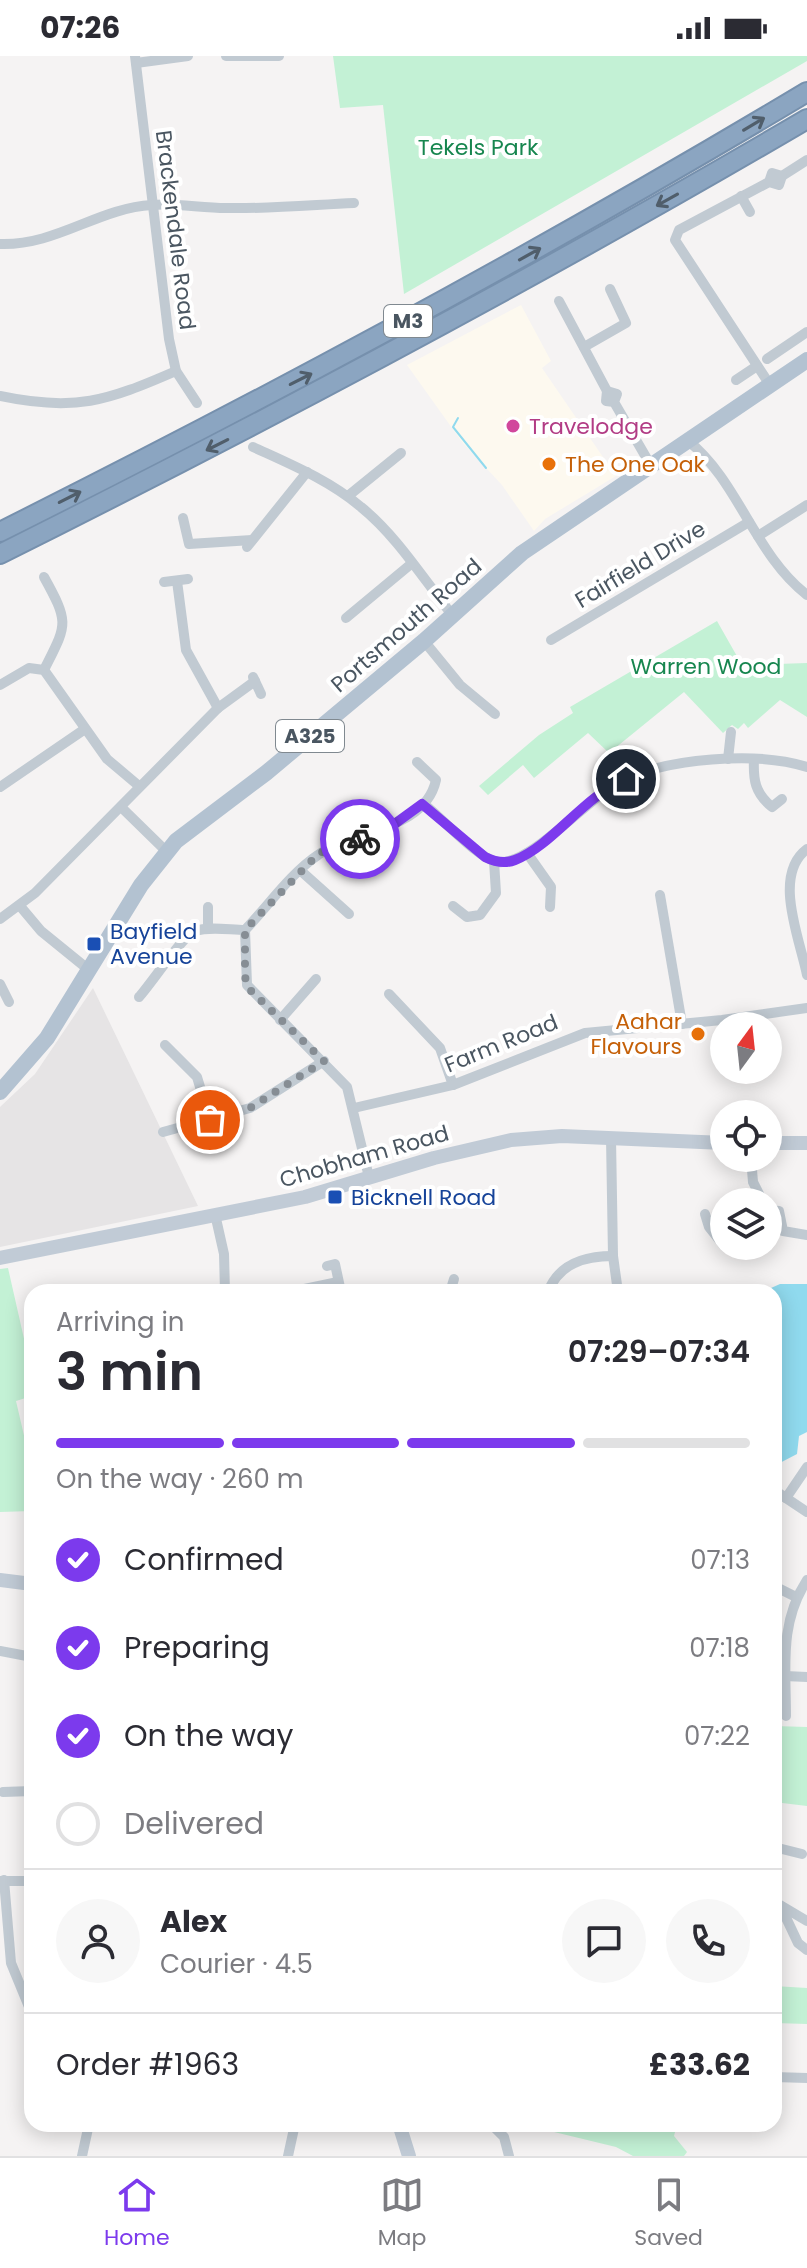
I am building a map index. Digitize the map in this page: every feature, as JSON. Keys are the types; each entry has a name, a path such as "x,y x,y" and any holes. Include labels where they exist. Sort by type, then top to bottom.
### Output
{"highway":[{"name":"M3","path":"0,532 323,368 595,219 807,92"},
{"name":"M3","path":"0,554 282,412 662,203 807,119"}],"main road":[{"name":"Portsmouth Road","path":"0,1092 47,1038 166,851 424,641 522,553 807,360"},
{"name":"Chobham Road","path":"0,1255 332,1191 369,1177 504,1141 557,1136 710,1142"},
{"path":"782,1143 807,1143"},
{"path":"0,1580 24,1583"},
{"path":"402,2132 409,2156"}],"street":[{"path":"135,59 188,56"},
{"path":"226,56 279,56"},
{"name":"Brackendale Road","path":"135,59 163,307 176,371 197,403"},
{"path":"770,385 675,240 679,230 769,182 772,173 782,176 807,160"},
{"path":"741,196 750,212"},
{"path":"0,244 23,245 68,233 116,212 152,205 225,208 354,203"},
{"path":"584,347 626,323 610,289"},
{"path":"559,301 607,391 606,401 614,402 650,464"},
{"path":"767,359 807,332"},
{"path":"736,380 757,366"},
{"path":"0,396 70,406 125,393 176,371"},
{"path":"703,429 709,457 749,522 779,569 807,595"},
{"path":"687,440 709,457"},
{"path":"253,447 307,472 348,496 382,526 453,616"},
{"path":"348,496 401,453"},
{"path":"183,518 189,544 249,544 307,472"},
{"path":"758,536 807,505"},
{"name":"Fairfield Drive","path":"551,640 749,522"},
{"path":"346,618 411,564"},
{"path":"44,577 62,610 64,629 44,670"},
{"path":"164,582 183,580 186,650 218,708"},
{"path":"424,641 460,685 495,714"},
{"path":"0,685 29,668 44,670 107,759 139,786"},
{"path":"0,919 20,906 218,708 253,678 261,694"},
{"path":"0,787 85,729"},
{"path":"728,759 731,732"},
{"path":"369,1177 354,1108 345,1083 247,985 245,930 319,853 389,828 425,805 494,861 513,860 527,853 619,782 681,765 728,759 754,759 807,767"},
{"path":"754,759 755,784 762,798 772,807 782,799"},
{"path":"417,762 436,780 425,805"},
{"path":"121,807 166,851"},
{"path":"807,849 795,861 789,882 807,975"},
{"path":"527,853 551,887 550,907"},
{"path":"455,911 474,918 495,897 494,861"},
{"path":"301,871 345,913"},
{"path":"660,895 682,1024"},
{"path":"20,906 41,931 89,970"},
{"path":"208,907 208,929"},
{"path":"141,990 155,982 183,937 197,930 245,930"},
{"path":"280,1020 316,979"},
{"path":"0,984 9,1002"},
{"path":"389,994 440,1048 453,1085"},
{"name":"Farm Road","path":"354,1108 453,1085 574,1035 807,1008"},
{"path":"166,1051 197,1077 210,1120"},
{"path":"168,1127 210,1120 250,1108 324,1061"},
{"path":"611,1138 613,1256 617,1284"},
{"path":"215,1214 224,1254 225,1284"},
{"path":"705,1214 710,1222"},
{"path":"782,1226 783,1231 807,1235"},
{"path":"552,1284 556,1277 576,1261 613,1256"},
{"path":"327,1266 335,1264 339,1284"},
{"path":"452,1284 454,1279"},
{"path":"786,1498 807,1467"},
{"path":"782,1495 807,1512"},
{"path":"786,1716 785,1634 796,1597 807,1580"},
{"path":"782,1590 796,1597"},
{"path":"0,1651 24,1656"},
{"path":"785,1676 807,1677"},
{"path":"3,1792 24,1791"},
{"path":"782,1849 802,1854"},
{"path":"24,1881 2,1880 11,1963 24,1995"},
{"path":"782,1907 807,1921"},
{"path":"782,1913 798,1943 807,1950"},
{"path":"782,2077 807,2078"},
{"path":"82,2156 87,2132"},
{"path":"288,2156 293,2132"},
{"path":"499,2132 504,2137 509,2156"}],"shaded area":[{"path":"521,305 551,361 542,368 616,476 545,519 534,531 502,485 462,442 407,365"},
{"path":"93,988 198,1206 0,1247 0,1107 35,1074"}],"green space":[{"name":"Tekels Park","path":"333,56 807,56 807,61 404,294 383,105 340,108"},
{"name":"Warren Wood","path":"717,621 742,665 807,663 807,717 780,700 748,728 744,723 738,729 732,725 723,733 684,692 609,753 588,733 534,778 523,765 488,795 479,786 539,735 573,713 570,707"},
{"path":"8,1268 24,1339 24,1398 16,1401 24,1436 24,1511 0,1512 0,1269"},
{"path":"782,1726 807,1727 807,1806 782,1803"},
{"path":"782,1986 807,1988 807,2024 782,2023"},
{"path":"554,2132 675,2132 674,2136 687,2152 684,2156 633,2156 616,2147"}],"water":[{"path":"782,1284 807,1284 807,1432 799,1436 797,1454 782,1462"}],"waterway":[{"path":"458,418 453,427 486,468"}],"way so far":[{"path":"210,1120 250,1108 324,1061 249,989 245,977 245,930 319,853 360,839"}],"place":[{"name":"Travelodge","path":"513,426"},
{"name":"The One Oak","path":"549,464"},
{"name":"Bayfield Avenue","path":"94,944"},
{"name":"Aahar Flavours","path":"698,1034"},
{"name":"Bicknell Road","path":"335,1197"}],"route":[{"path":"360,839 389,828 422,804 485,857 505,862 527,853 594,798 626,779"}]}
